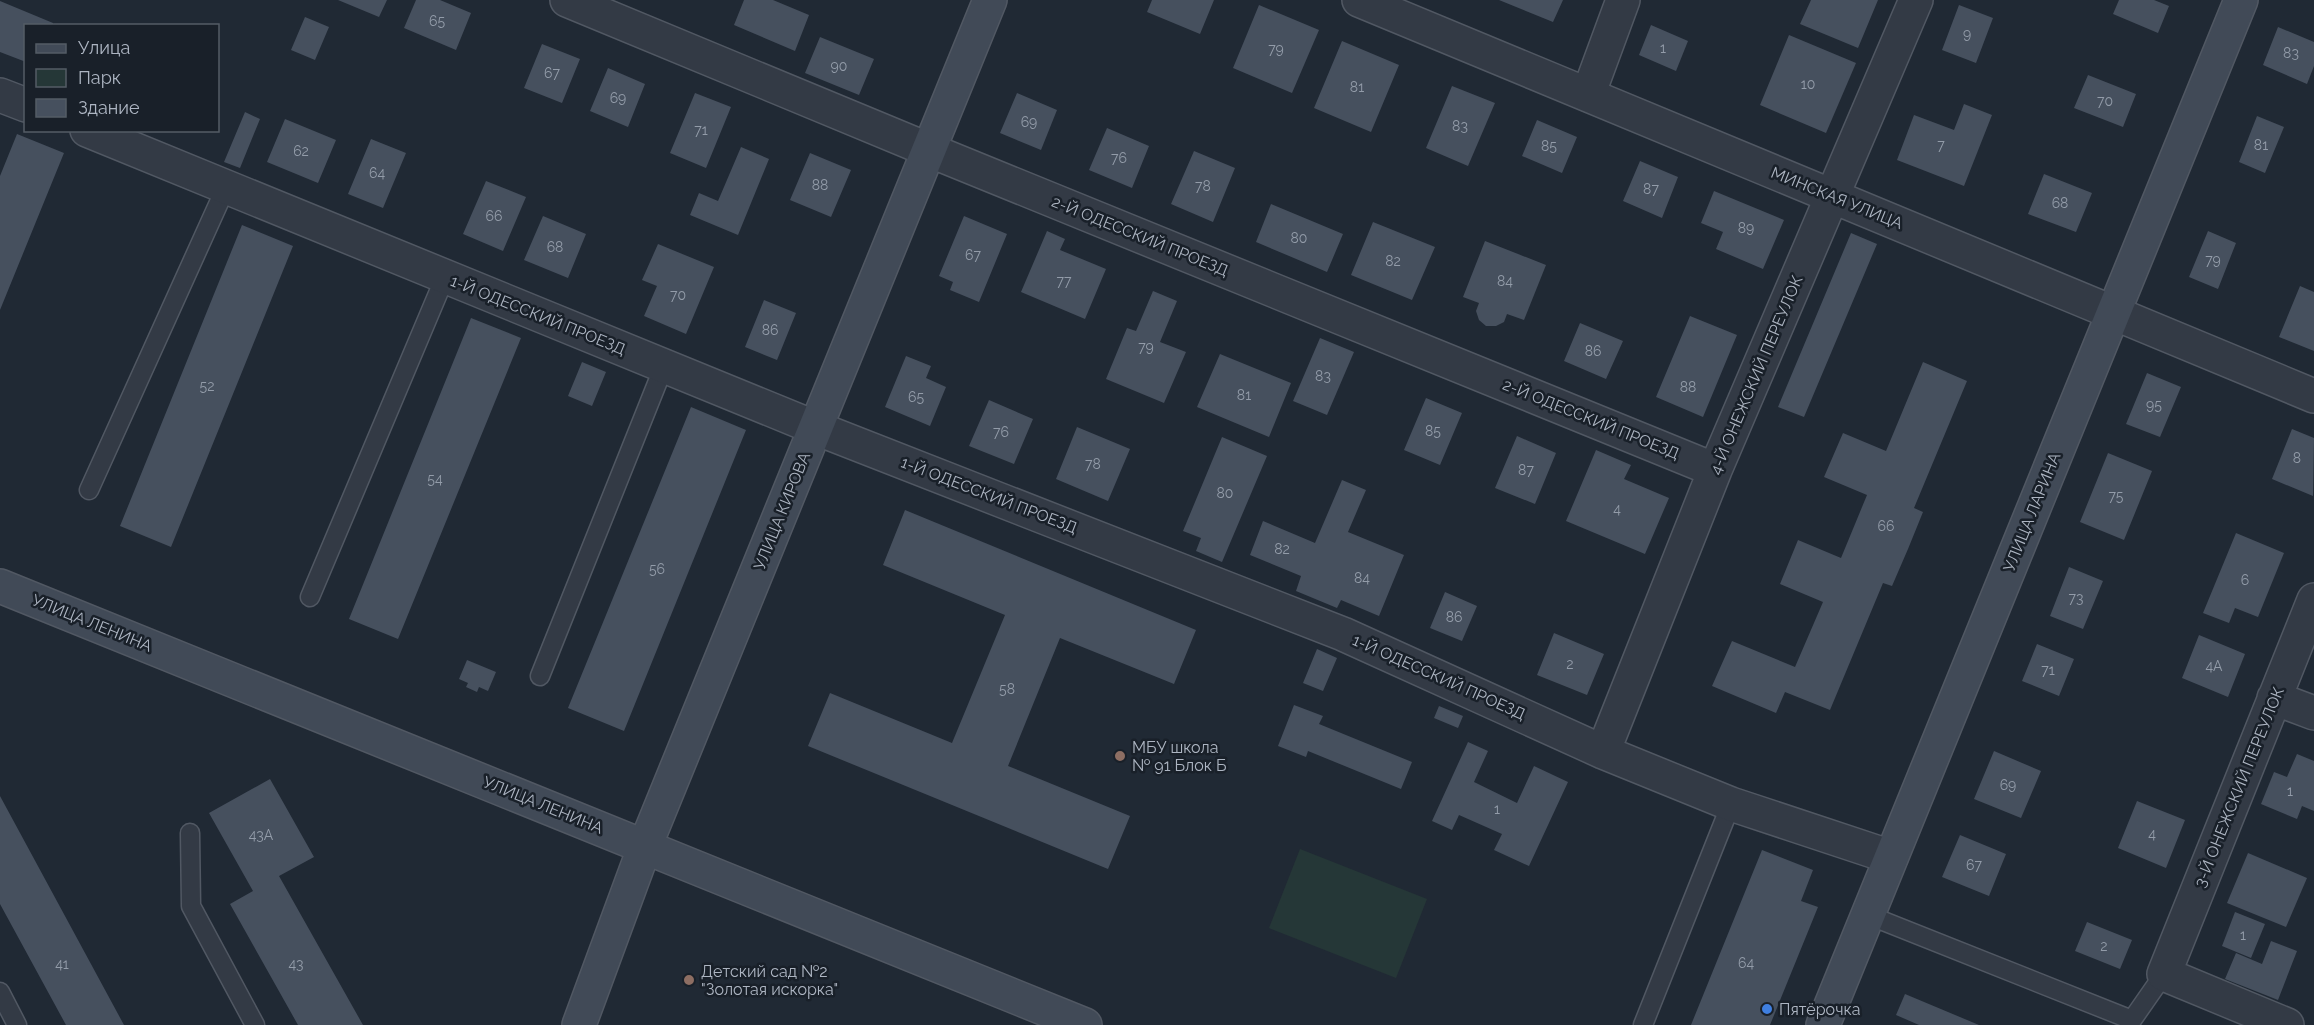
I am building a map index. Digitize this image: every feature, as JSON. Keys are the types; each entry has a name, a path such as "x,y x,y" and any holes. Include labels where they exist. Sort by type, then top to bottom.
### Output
{"street":[{"name":"2-Й ОДЕССКИЙ ПРОЕЗД","path":"567,0 1715,470"},
{"name":"УЛИЦА КИРОВА","path":"579,1025 645,846 990,0"},
{"name":"МИНСКАЯ УЛИЦА","path":"1359,0 2314,396"},
{"path":"1588,95 1623,0"},
{"name":"4-Й ОНЕЖСКИЙ ПЕРЕУЛОК","path":"1603,752 1715,470 1916,0"},
{"name":"УЛИЦА ЛАРИНА","path":"1823,1025 2241,0"},
{"path":"0,95 24,104"},
{"name":"1-Й ОДЕССКИЙ ПРОЕЗД","path":"92,132 816,428 1343,633 1603,752 1731,804 1891,857"},
{"name":"УЛИЦА ЛЕНИНА","path":"0,586 1085,1025"},
{"name":"3-Й ОНЕЖСКИЙ ПЕРЕУЛОК","path":"2164,974 2314,600"},
{"path":"2274,698 2314,713"},
{"path":"2164,974 2287,1025"}],"lane":[{"path":"88,490 226,187"},
{"path":"310,597 445,277"},
{"path":"540,676 664,366"},
{"path":"1643,1025 1731,804"},
{"path":"190,833 191,906 255,1025"},
{"path":"1868,915 2131,1023 2164,974"},
{"path":"0,992 17,1025"}],"green space":[{"path":"1300,849 1427,899 1396,978 1269,928"}],"building":[{"path":"338,0 387,0 379,17"},
{"path":"416,0 440,0 471,13 456,50 404,28"},
{"path":"744,0 773,0 809,15 795,51 734,25"},
{"path":"1152,0 1214,0 1200,34 1147,12"},
{"path":"1499,0 1563,0 1553,22"},
{"path":"1811,0 1878,0 1858,48 1800,24"},
{"path":"2119,0 2154,0 2169,6 2158,33 2113,14"},
{"path":"0,1 53,23 24,24 24,61 0,52"},
{"path":"1259,5 1319,30 1292,93 1233,68"},
{"path":"1959,5 1993,18 1976,63 1942,50"},
{"path":"305,17 329,27 315,60 291,50"},
{"path":"1651,25 1688,41 1676,71 1639,55"},
{"path":"2278,27 2314,42 2314,66 2307,84 2263,65"},
{"path":"1789,35 1856,63 1826,133 1760,105"},
{"path":"820,37 874,59 859,95 805,73"},
{"path":"1342,41 1399,65 1371,132 1314,108"},
{"path":"542,44 580,59 562,103 524,88"},
{"path":"608,68 645,84 628,127 590,111"},
{"path":"2088,75 2136,94 2123,127 2074,108"},
{"path":"1452,86 1495,103 1468,166 1426,148"},
{"path":"695,93 731,107 706,168 670,153"},
{"path":"1017,93 1057,110 1041,150 1000,133"},
{"path":"1964,104 1992,115 1964,186 1897,160 1914,115 1954,130"},
{"path":"245,112 260,119 240,168 224,162"},
{"path":"2257,116 2284,127 2265,173 2239,162"},
{"path":"285,119 336,140 318,183 267,162"},
{"path":"1537,120 1577,137 1562,173 1522,156"},
{"path":"1107,128 1149,146 1132,188 1089,170"},
{"path":"17,134 64,153 0,310 0,176"},
{"path":"371,139 406,153 383,208 348,194"},
{"path":"741,147 769,159 738,235 690,215 699,193 718,201"},
{"path":"1194,151 1235,168 1213,222 1171,204"},
{"path":"810,153 851,170 831,217 790,200"},
{"path":"1640,161 1678,177 1662,218 1623,201"},
{"path":"2044,174 2092,193 2076,232 2028,214"},
{"path":"486,181 526,197 503,251 463,234"},
{"path":"1714,191 1784,220 1763,269 1716,249 1723,232 1701,223"},
{"path":"1271,204 1343,234 1327,272 1256,242"},
{"path":"543,216 586,234 568,278 524,260"},
{"path":"964,216 1007,234 979,302 950,290 953,282 939,276"},
{"path":"1373,222 1435,247 1412,300 1351,275"},
{"path":"242,225 293,246 171,547 120,526"},
{"path":"1047,231 1065,239 1060,250 1106,269 1085,319 1021,292"},
{"path":"2208,231 2236,243 2218,289 2189,277"},
{"path":"1851,233 1877,244 1804,417 1778,407"},
{"path":"1485,241 1546,265 1524,320 1507,314 1504,322 1496,326 1486,326 1479,320 1476,311 1479,303 1463,297"},
{"path":"658,244 714,267 686,334 644,316 657,286 642,280"},
{"path":"2300,286 2314,292 2314,351 2279,337"},
{"path":"1153,291 1177,301 1160,342 1186,352 1164,403 1106,379 1127,328 1136,331"},
{"path":"764,300 796,313 777,360 745,347"},
{"path":"1690,316 1737,335 1703,417 1656,397"},
{"path":"471,318 521,338 398,639 349,619"},
{"path":"1580,323 1623,341 1606,379 1564,361"},
{"path":"1320,338 1354,352 1327,415 1293,401"},
{"path":"1220,354 1291,383 1269,437 1197,407"},
{"path":"906,356 931,366 926,378 946,387 930,426 885,407"},
{"path":"582,362 606,372 592,406 568,396"},
{"path":"1923,362 1967,381 1914,508 1923,512 1908,549 1892,586 1883,583 1830,710 1785,692 1776,713 1712,686 1732,641 1795,667 1823,602 1780,584 1798,540 1841,558 1867,495 1824,477 1843,433 1886,451"},
{"path":"2147,373 2181,387 2160,437 2126,424"},
{"path":"1426,398 1462,413 1440,465 1404,450"},
{"path":"989,400 1033,419 1014,464 969,446"},
{"path":"691,407 746,430 624,731 568,708"},
{"path":"1077,427 1130,449 1108,501 1056,479"},
{"path":"2292,429 2314,438 2313,496 2272,479"},
{"path":"1517,436 1556,453 1535,504 1495,488"},
{"path":"1222,437 1267,456 1222,562 1196,551 1201,538 1183,531"},
{"path":"1596,450 1631,465 1624,479 1669,498 1645,554 1566,521"},
{"path":"2108,453 2152,471 2124,540 2080,522"},
{"path":"1342,480 1366,490 1348,532 1404,555 1379,616 1341,600 1337,608 1296,591 1301,576 1250,555 1263,521 1315,543"},
{"path":"905,510 1196,630 1174,684 1060,638 1008,766 1130,816 1108,869 808,746 830,693 952,743 1005,615 883,565"},
{"path":"2236,533 2284,553 2258,617 2235,608 2229,623 2203,613"},
{"path":"2069,567 2103,581 2083,629 2050,616"},
{"path":"1445,592 1477,606 1462,641 1430,628"},
{"path":"1554,633 1604,654 1587,695 1537,675"},
{"path":"2199,635 2245,654 2228,697 2182,678"},
{"path":"2037,644 2074,659 2059,696 2022,681"},
{"path":"1317,649 1337,658 1323,691 1303,683"},
{"path":"467,660 496,672 488,691 479,687 477,692 466,687 468,683 459,679"},
{"path":"1294,705 1323,716 1319,724 1412,762 1401,789 1308,751 1306,757 1278,746"},
{"path":"1439,706 1463,716 1458,728 1434,718"},
{"path":"1468,742 1488,751 1474,782 1517,803 1534,766 1568,782 1529,866 1494,850 1502,834 1459,815 1452,830 1432,821"},
{"path":"1994,751 2041,771 2021,818 1974,799"},
{"path":"2297,754 2314,761 2314,811 2302,806 2297,819 2261,804 2274,772 2287,777"},
{"path":"270,779 314,857 279,876 363,1025 298,1025 230,904 253,891 209,813"},
{"path":"0,796 124,1025 66,1025 0,904"},
{"path":"2137,801 2185,820 2166,868 2118,848"},
{"path":"1960,835 2006,854 1989,896 1942,877"},
{"path":"1762,850 1813,870 1801,901 1818,907 1770,1025 1691,1025"},
{"path":"2248,853 2307,878 2286,927 2227,903"},
{"path":"2235,912 2265,924 2251,958 2222,946"},
{"path":"2087,922 2132,940 2120,969 2075,951"},
{"path":"2271,941 2297,951 2278,1000 2225,979 2236,953 2262,964"},
{"path":"1905,994 1979,1025 1919,1025 1896,1015"}],"place":[{"name":"МБУ школа № 91 Блок Б","path":"1120,756"},
{"name":"Детский сад №2 \"Золотая искорка\"","path":"689,980"},
{"name":"Пятёрочка","path":"1767,1009"}]}
